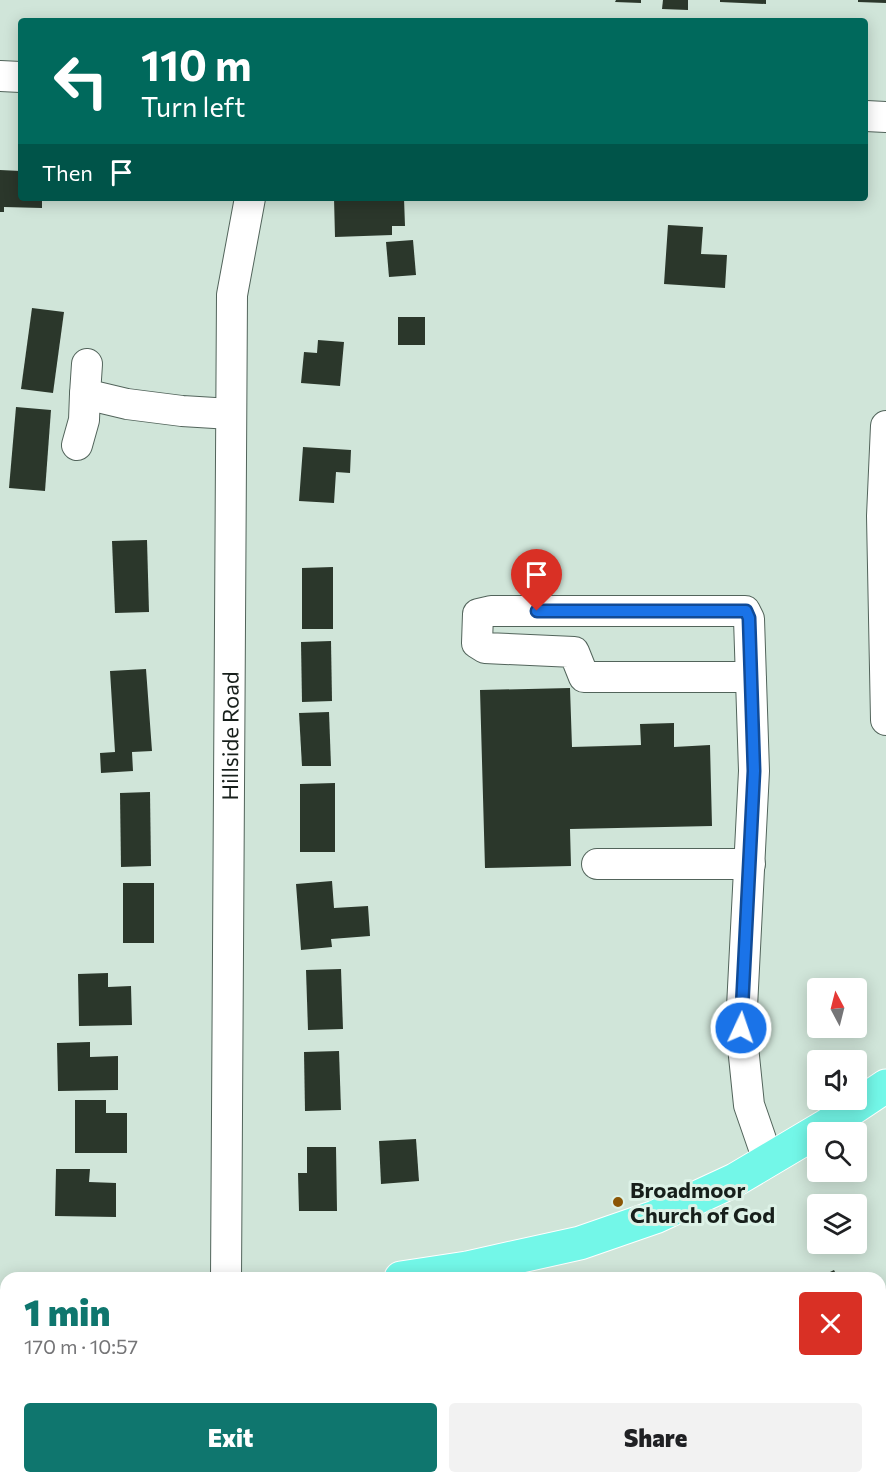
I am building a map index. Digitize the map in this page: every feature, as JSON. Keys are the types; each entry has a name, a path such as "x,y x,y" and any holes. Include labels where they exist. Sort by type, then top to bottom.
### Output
{"main road":[{"path":"441,1272 580,1243 655,1217 735,1180 826,1126 886,1086"}],"street":[{"path":"0,76 18,77"},
{"path":"868,116 886,117"},
{"name":"Hillside Road","path":"226,1272 232,295 249,201"},
{"path":"77,446 84,420 87,364"},
{"path":"85,394 126,404 231,414"},
{"path":"886,426 882,516 886,720"},
{"path":"751,677 584,677 574,652 485,648 477,643 478,614 491,611 746,611 749,618 751,677 754,771 741,1028 749,1105 768,1160"},
{"path":"597,864 750,864"}],"building":[{"path":"616,0 641,0 641,3 615,2"},
{"path":"663,0 688,0 688,10 662,9"},
{"path":"720,0 766,0 766,4 720,2"},
{"path":"858,0 886,0 886,3 858,2"},
{"path":"0,170 18,171 18,201 42,201 42,208 4,207 4,212 0,212"},
{"path":"334,201 404,201 405,226 392,226 392,235 335,237"},
{"path":"668,225 703,227 701,254 727,255 725,288 664,284"},
{"path":"413,240 416,275 389,277 386,242"},
{"path":"32,308 64,312 53,393 21,389"},
{"path":"398,317 425,317 425,345 398,345"},
{"path":"318,340 344,342 340,386 301,383 304,352 317,353"},
{"path":"16,407 51,410 45,491 9,488"},
{"path":"303,447 351,450 350,473 336,472 334,503 299,501"},
{"path":"147,540 149,612 115,613 112,541"},
{"path":"333,567 333,629 302,629 302,568"},
{"path":"331,641 332,701 302,702 301,642"},
{"path":"146,669 152,751 132,752 133,771 101,773 100,753 115,752 110,671"},
{"path":"570,688 572,747 641,745 640,724 674,723 674,747 710,745 712,826 570,829 571,866 485,868 480,690"},
{"path":"329,712 331,766 302,766 299,713"},
{"path":"335,783 335,852 300,852 300,784"},
{"path":"150,792 151,866 121,867 120,793"},
{"path":"332,881 334,908 368,906 370,936 331,939 332,947 301,950 296,884"},
{"path":"123,883 154,883 154,943 123,943"},
{"path":"341,969 343,1029 308,1030 306,970"},
{"path":"108,973 108,987 131,986 132,1025 79,1026 78,974"},
{"path":"90,1042 90,1057 118,1056 118,1090 58,1091 57,1043"},
{"path":"339,1051 341,1110 305,1111 304,1052"},
{"path":"75,1100 106,1100 106,1113 127,1113 127,1153 75,1153"},
{"path":"416,1139 419,1181 381,1184 379,1141"},
{"path":"307,1147 336,1147 337,1211 299,1211 298,1173 307,1173"},
{"path":"56,1169 90,1169 89,1182 116,1183 116,1217 55,1216"}],"place":[{"name":"Broadmoor Church of God","path":"618,1202"}],"route":[{"path":"537,611 746,611 749,618 754,771 741,1028"}]}
